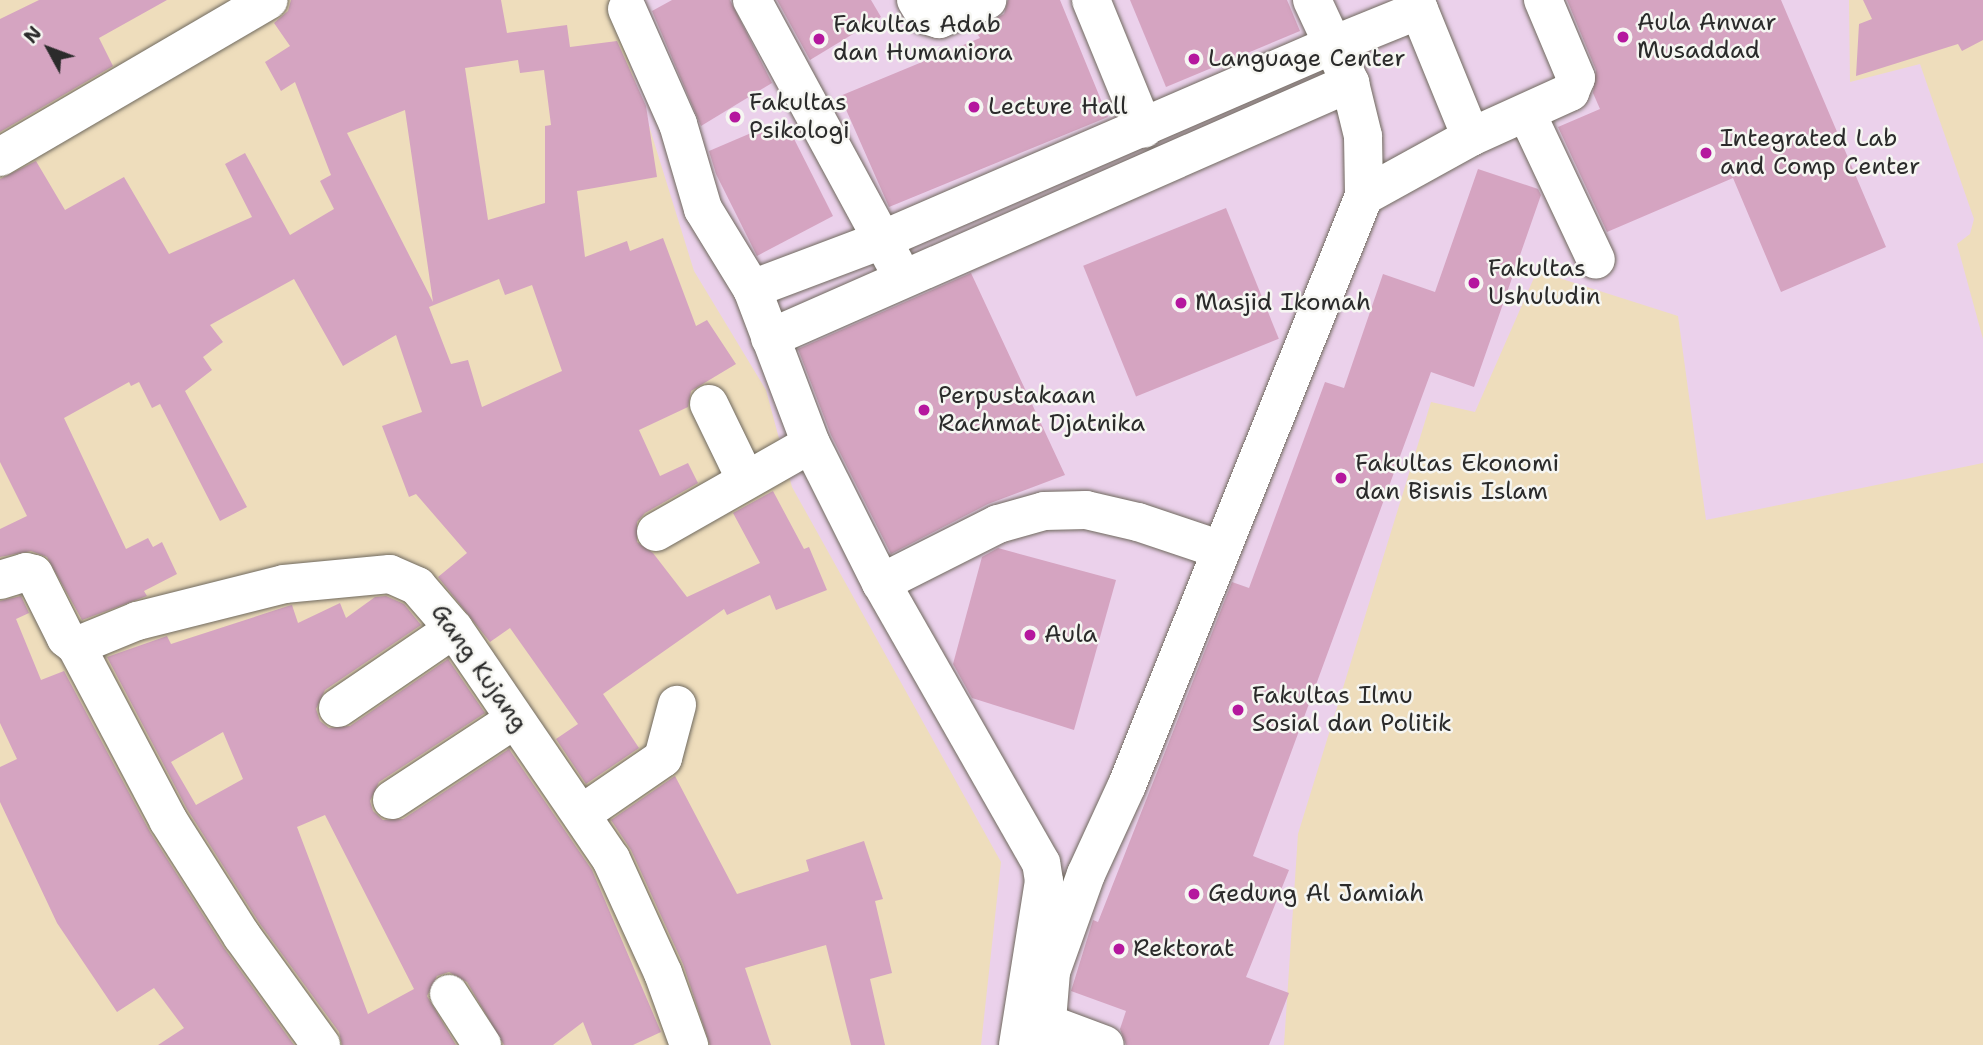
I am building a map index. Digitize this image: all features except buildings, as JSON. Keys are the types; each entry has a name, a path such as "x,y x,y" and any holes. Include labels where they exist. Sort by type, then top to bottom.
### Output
{"street":[{"path":"752,0 884,239 901,277"},
{"path":"916,0 925,15 939,19 987,0"},
{"path":"1091,0 1144,129"},
{"path":"1034,1031 1051,972 1086,874 1126,785 1218,549 1364,196 1363,136 1350,83 1312,0"},
{"path":"1364,196 1471,137 1527,114 1570,92 1576,78 1543,0"},
{"path":"0,157 266,1"},
{"path":"752,289 884,239 1144,129 1417,5 1471,137"},
{"path":"627,9 678,124 703,209 719,241 752,289 811,444 881,583 1041,863 1044,881 1034,1031"},
{"path":"770,338 901,277 1350,83"},
{"path":"1527,114 1595,260"},
{"path":"709,404 745,478"},
{"path":"656,532 745,478 811,444"},
{"path":"881,583 998,524 1044,511 1086,510 1139,522 1218,549"},
{"name":"Gang Kujang","path":"76,646 137,621 284,584 390,574 408,580 432,600 454,629 514,720 583,813 611,859 663,972 689,1045"},
{"path":"9,577 34,575 70,646 76,646 168,820 242,936 321,1045"},
{"path":"338,708 454,629"},
{"path":"583,813 663,758 669,751 677,705"},
{"path":"392,800 514,720"},
{"path":"1044,881 1086,874"},
{"path":"449,994 482,1045"},
{"path":"1034,1031 1105,1045"}],"shaded area":[{"path":"610,0 1849,0 1850,82 1920,64 1974,219 1970,234 1957,244 1983,339 1983,463 1706,520 1678,316 1537,271 1475,412 1431,402 1298,834 1284,1045 981,1045 1001,862 792,487 766,390 694,271"}],"place":[{"name":"Aula Anwar Musaddad","path":"1623,37"},
{"name":"Fakultas Adab dan Humaniora","path":"819,39"},
{"name":"Language Center","path":"1194,59"},
{"name":"Lecture Hall","path":"974,107"},
{"name":"Fakultas Psikologi","path":"735,117"},
{"name":"Integrated Lab and Comp Center","path":"1706,153"},
{"name":"Fakultas Ushuludin","path":"1474,283"},
{"name":"Masjid Ikomah","path":"1181,303"},
{"name":"Perpustakaan Rachmat Djatnika","path":"924,410"},
{"name":"Fakultas Ekonomi dan Bisnis Islam","path":"1341,478"},
{"name":"Aula","path":"1030,635"},
{"name":"Fakultas Ilmu Sosial dan Politik","path":"1238,710"},
{"name":"Gedung Al Jamiah","path":"1194,894"},
{"name":"Rektorat","path":"1119,949"}]}
